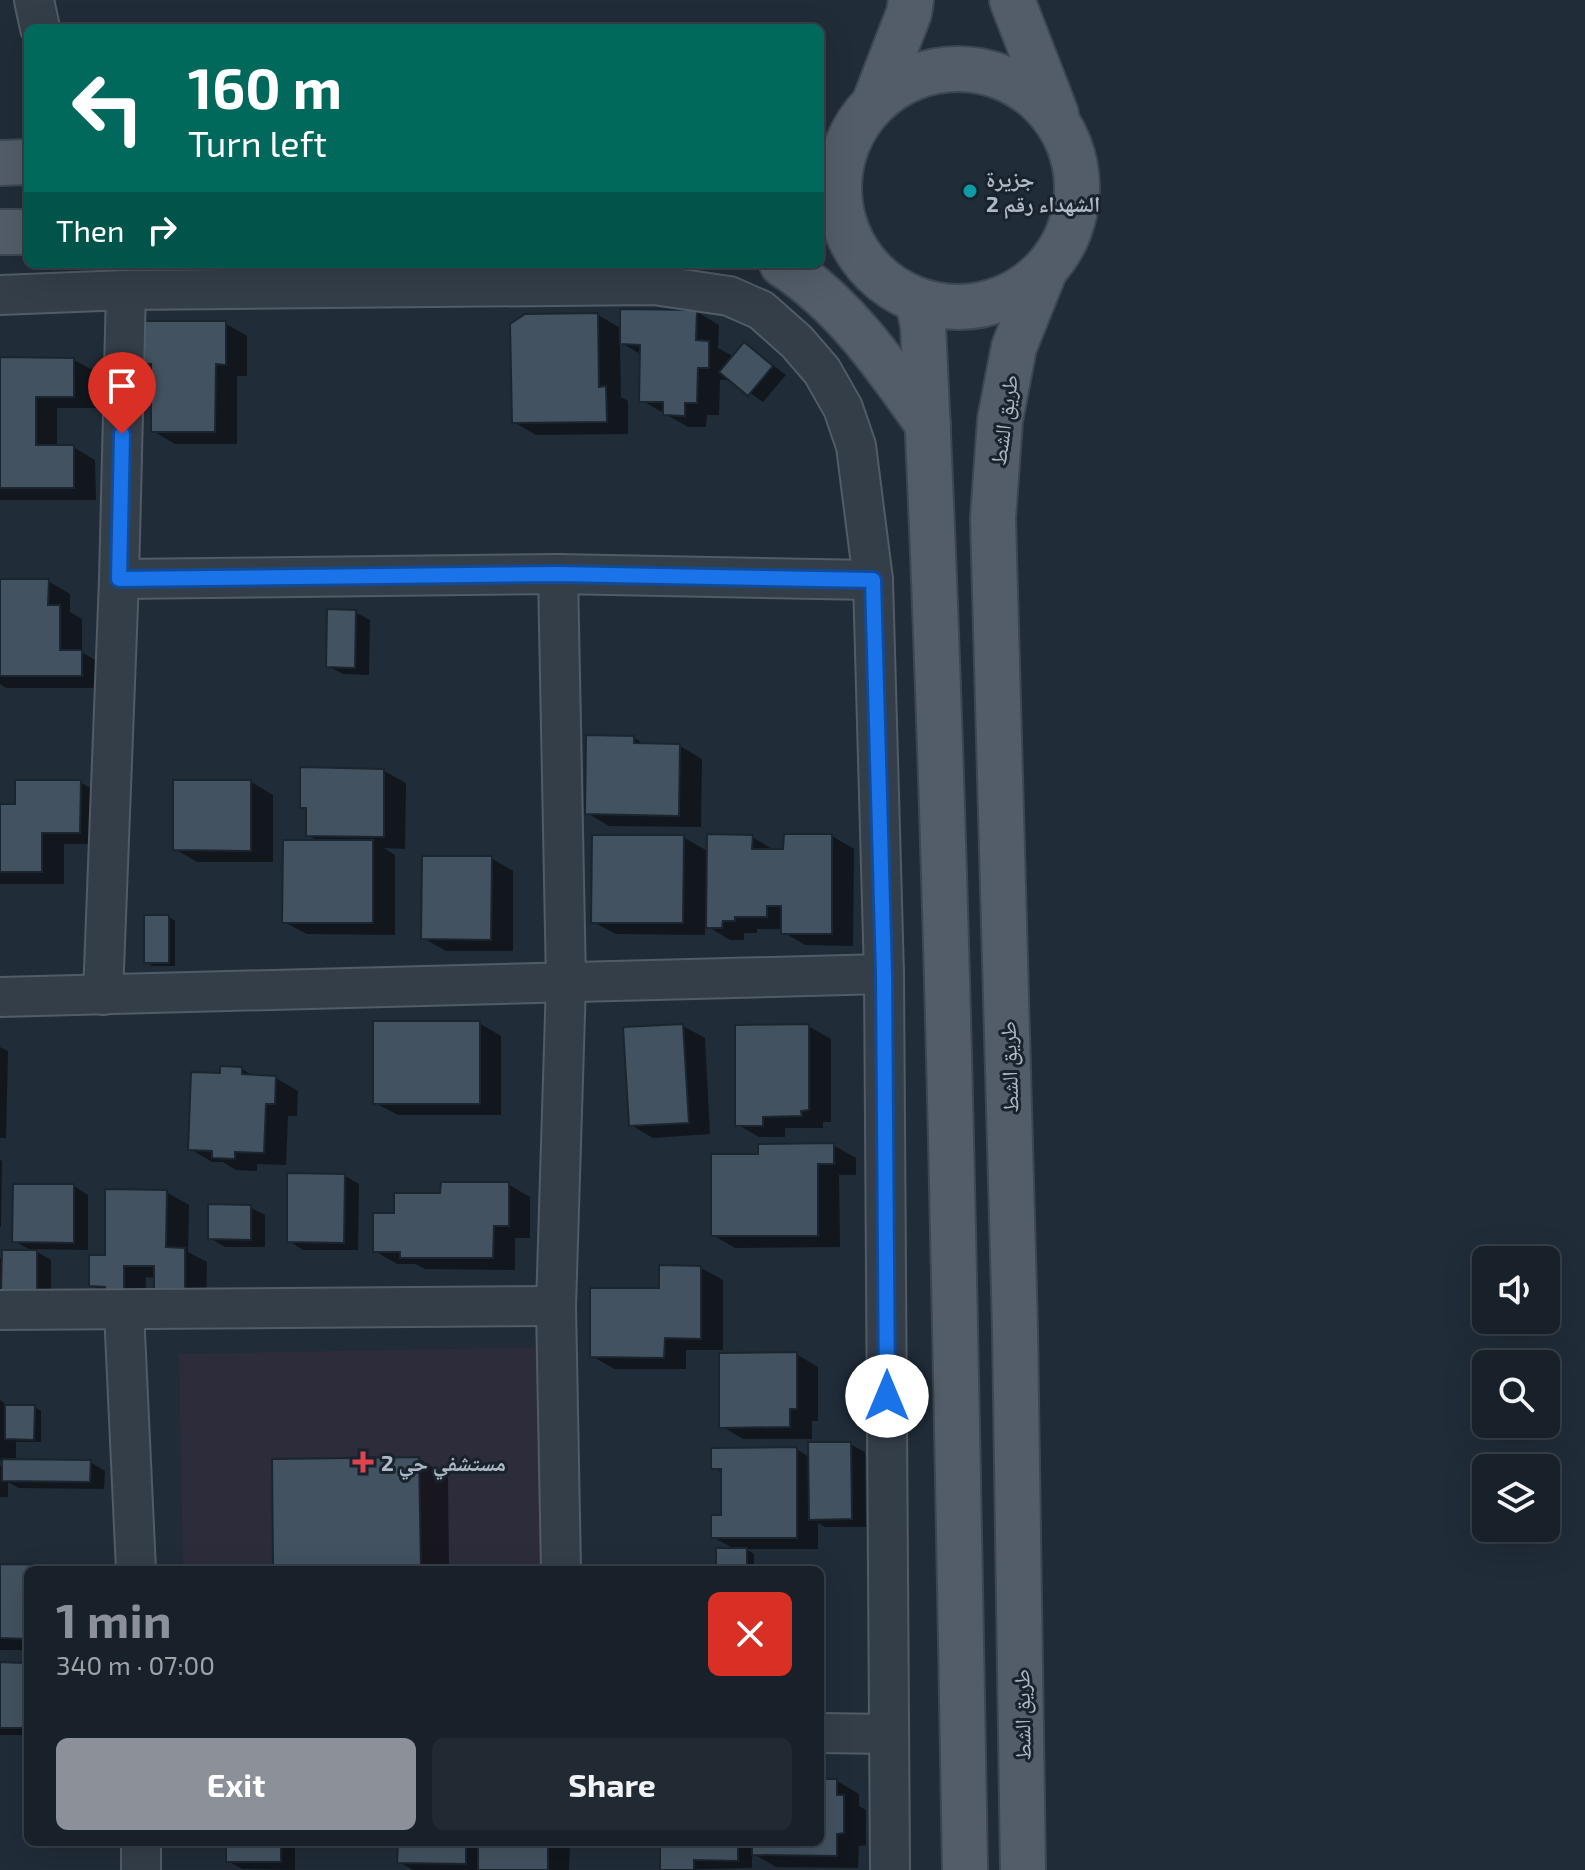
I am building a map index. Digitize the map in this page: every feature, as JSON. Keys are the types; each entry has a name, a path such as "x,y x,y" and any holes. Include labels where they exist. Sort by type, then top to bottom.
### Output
{"main road":[{"path":"911,0 909,13 875,101 860,120 834,140 838,181 832,224 872,271 892,289 918,301 951,308 985,305 1017,293 1044,272 1066,240 1077,202 1075,163 1012,0"},
{"path":"875,101 911,77 953,68 996,74 1033,94 1061,127"},
{"path":"0,163 24,162"},
{"path":"0,232 24,232"},
{"path":"788,268 807,280 878,353 928,425"},
{"name":"طريق الشط","path":"1023,1870 1015,1329 993,518 1000,420 1014,347 1044,272"},
{"path":"918,301 923,326 928,425 954,1275 965,1870"}],"street":[{"path":"34,0 39,24"},
{"path":"0,295 126,290 654,285 729,296 761,310 797,342 822,371 843,408 856,446 873,580 884,974 890,1870"},
{"path":"103,995 119,579 126,290"},
{"path":"119,579 558,574 873,580"},
{"path":"558,574 566,982 556,1306 561,1566"},
{"path":"0,997 884,974"},
{"path":"0,1310 556,1306"},
{"path":"124,1311 136,1566"},
{"path":"824,1733 889,1734"},
{"path":"141,1846 141,1870"}],"shaded area":[{"name":"مستشفي حي 2","path":"544,1347 548,1566 183,1566 179,1354"}],"building":[{"path":"620,309 697,310 696,340 709,341 709,368 698,368 697,403 685,403 685,416 663,415 663,402 639,402 640,345 620,344"},
{"path":"598,313 599,387 606,386 607,422 512,423 510,324 525,314"},
{"path":"130,321 226,321 226,365 216,364 215,432 151,432 151,364 129,364"},
{"path":"744,342 773,366 748,396 719,372"},
{"path":"0,357 74,358 74,397 36,397 36,445 74,445 74,488 0,488"},
{"path":"0,579 49,579 48,605 60,605 60,650 82,650 82,676 0,676"},
{"path":"327,609 356,610 355,668 326,667"},
{"path":"586,735 634,736 634,743 680,744 679,816 585,814"},
{"path":"300,767 384,769 384,837 306,836 306,808 300,808"},
{"path":"15,780 81,780 80,833 42,833 42,872 0,872 0,804 15,804"},
{"path":"173,780 251,780 251,851 173,850"},
{"path":"707,834 753,835 752,849 783,849 784,834 832,834 832,934 781,934 781,906 767,906 767,917 735,917 735,921 723,921 722,928 706,928"},
{"path":"592,835 684,835 683,923 591,923"},
{"path":"283,840 373,840 373,923 282,923"},
{"path":"422,856 492,856 491,940 421,939"},
{"path":"144,915 169,915 169,963 144,963"},
{"path":"373,1021 480,1021 480,1104 373,1104"},
{"path":"683,1024 689,1123 629,1126 623,1027"},
{"path":"809,1024 809,1110 801,1111 802,1116 763,1117 763,1126 735,1126 735,1025"},
{"path":"220,1066 242,1067 242,1074 276,1076 275,1104 266,1104 264,1153 235,1152 235,1159 212,1158 212,1151 188,1150 191,1072 220,1073"},
{"path":"834,1143 834,1164 818,1164 818,1236 711,1236 711,1154 758,1154 758,1144"},
{"path":"287,1173 345,1174 344,1243 287,1242"},
{"path":"441,1182 509,1182 509,1226 494,1226 493,1258 400,1258 400,1252 373,1252 373,1213 394,1213 394,1193 440,1193"},
{"path":"13,1184 74,1184 74,1243 12,1242"},
{"path":"105,1189 167,1190 166,1247 185,1248 185,1294 154,1294 154,1266 124,1266 124,1294 105,1294 105,1287 89,1286 89,1255 105,1255"},
{"path":"208,1204 251,1205 251,1240 208,1239"},
{"path":"2,1250 37,1250 37,1292 1,1292"},
{"path":"659,1265 701,1266 701,1339 665,1338 664,1358 590,1357 590,1288 659,1288"},
{"path":"797,1352 797,1409 790,1409 790,1427 719,1428 719,1353"},
{"path":"5,1405 35,1405 34,1440 5,1439"},
{"path":"808,1442 851,1442 852,1519 809,1520"},
{"path":"797,1447 797,1538 711,1538 711,1515 721,1515 721,1469 711,1469 711,1448"},
{"path":"419,1457 421,1566 273,1566 272,1459"},
{"path":"2,1459 91,1460 90,1482 2,1481"},
{"path":"716,1548 747,1548 747,1566 716,1566"},
{"path":"0,1564 84,1565 24,1566 24,1639 0,1638"},
{"path":"0,1662 24,1663 23,1728 0,1728"},
{"path":"824,1779 837,1779 837,1795 844,1795 844,1833 837,1834 837,1856 752,1855 752,1846 824,1846"},
{"path":"226,1846 281,1846 281,1862 226,1862"},
{"path":"398,1846 466,1846 466,1864 397,1863"},
{"path":"478,1846 548,1846 548,1870 478,1870"},
{"path":"660,1846 738,1846 738,1861 694,1860 694,1870 660,1870"}],"place":[{"name":"جزيرة الشهداء رقم 2","path":"970,191"},
{"name":"مستشفي حي 2","path":"363,1462"}],"route":[{"path":"122,434 119,579 558,574 873,580 884,974 887,1396"}]}
